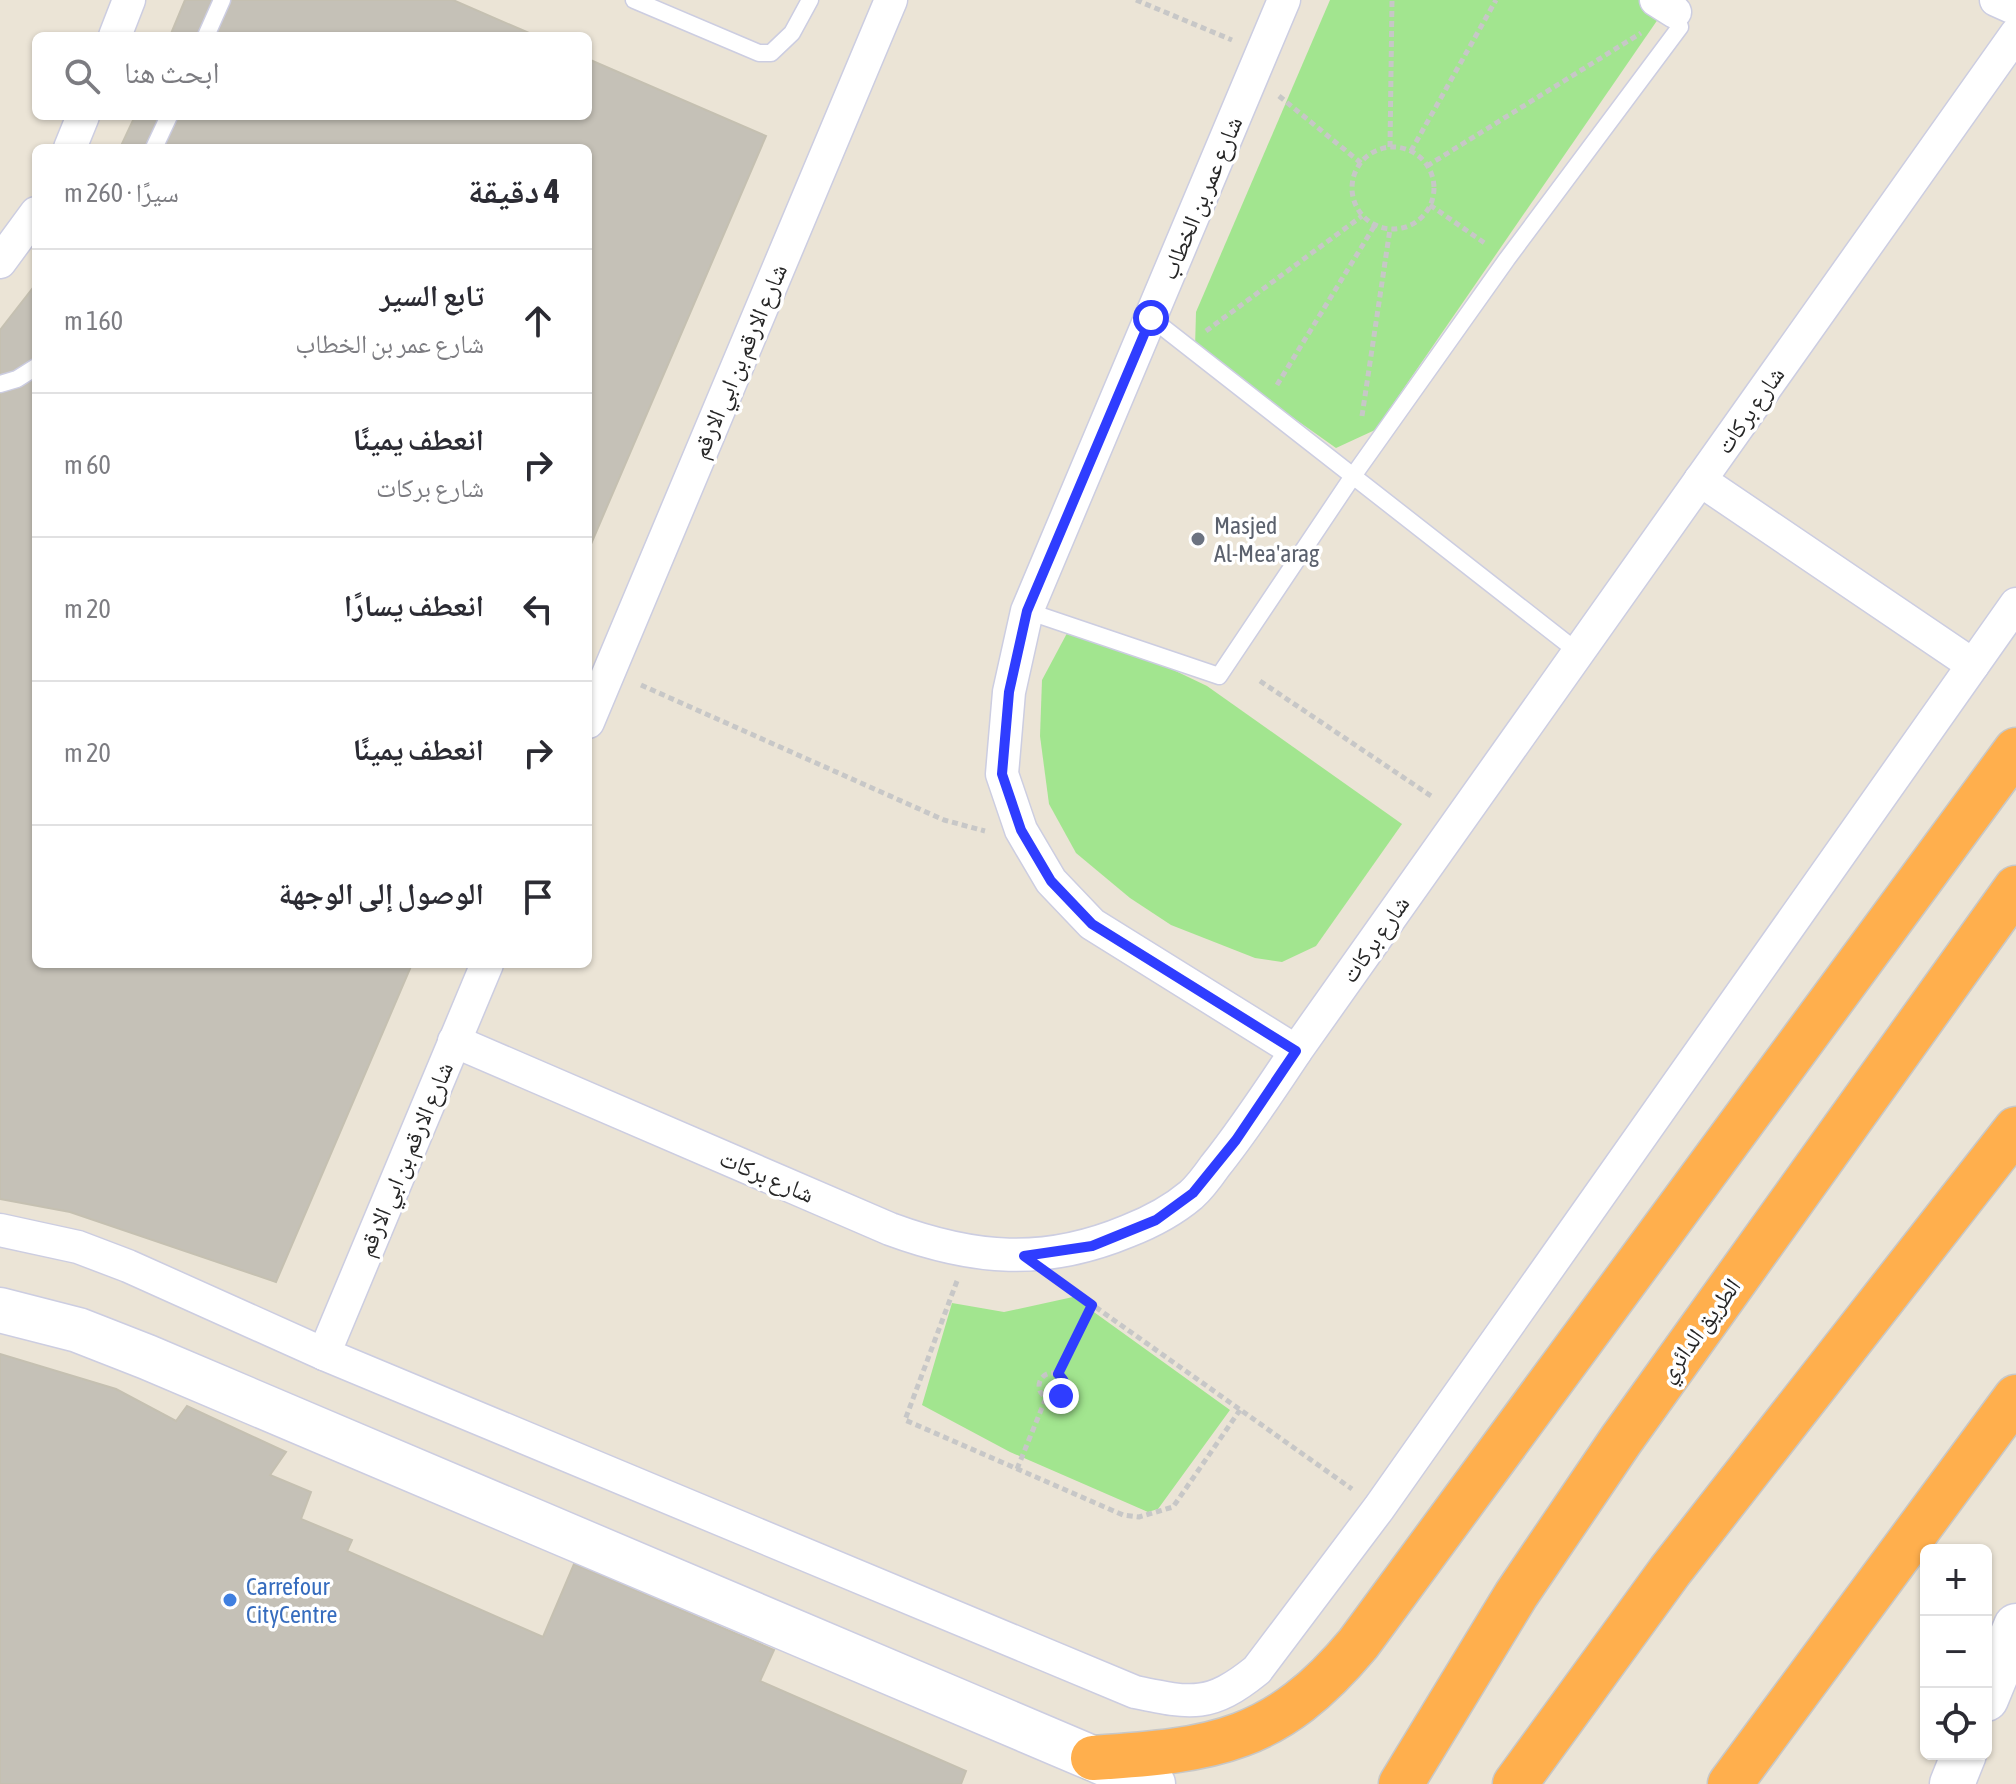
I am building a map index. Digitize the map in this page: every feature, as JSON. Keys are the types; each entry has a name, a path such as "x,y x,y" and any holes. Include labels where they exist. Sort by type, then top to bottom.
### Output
{"highway":[{"path":"1093,1758 1168,1753 1205,1747 1241,1735 1275,1719 1306,1698 1334,1673 2016,750"},
{"name":"الطريق الدائري","path":"1401,1784 1516,1595 1621,1440 2016,888"},
{"path":"1515,1784 1670,1571 2016,1129"},
{"path":"1730,1784 2016,1397"}],"street":[{"path":"117,32 129,0"},
{"name":"شارع الارقم بن ابي الارقم","path":"592,712 891,0"},
{"name":"شارع عمر بن الخطاب","path":"1284,0 1027,611 1009,692 1002,774 1021,830 1051,881 1092,924 1296,1051"},
{"path":"1996,0 2016,9"},
{"name":"شارع بركات","path":"454,1041 930,1244 968,1252 1024,1256 1092,1246 1156,1220 1193,1193 1236,1140 2016,34"},
{"path":"72,144 81,120"},
{"path":"0,262 32,218"},
{"path":"1700,480 1973,665"},
{"path":"0,1230 78,1247 128,1266 324,1354 1135,1692 1171,1700 1201,1701 1232,1690 1257,1670 1379,1508 2016,604"},
{"name":"شارع الارقم بن ابي الارقم","path":"324,1354 485,968"},
{"path":"0,1310 78,1330 147,1357 1153,1784"},
{"path":"1991,1688 2016,1626"},
{"path":"1952,1784 1962,1760"}],"lane":[{"path":"208,32 222,0"},
{"path":"634,0 759,53 771,53 792,33 810,0"},
{"path":"1027,611 1219,676 1353,476 1507,259 1680,27 1666,6"},
{"path":"156,144 167,120"},
{"path":"1151,318 1578,652"},
{"path":"0,384 17,379 32,370"}],"path":[{"path":"1136,0 1258,64 1361,163"},
{"path":"1390,147 1392,0"},
{"path":"1411,151 1496,0"},
{"path":"1427,166 1666,6"},
{"path":"1390,147 1411,151 1427,166 1433,178 1434,192 1430,205 1414,224 1390,229 1375,225 1362,215 1353,195 1353,184 1361,163 1379,149 1390,147"},
{"path":"1430,205 1507,259"},
{"path":"1186,346 1362,215"},
{"path":"1264,407 1375,225"},
{"path":"1353,476 1390,229"},
{"path":"609,670 944,820 993,832 1021,830"},
{"path":"1260,681 1461,817"},
{"path":"968,1252 905,1420 1123,1515 1139,1517 1173,1507 1240,1410"},
{"path":"1024,1256 1379,1508"},
{"path":"1058,1374 1092,1305"},
{"path":"1046,1374 1058,1374 1065,1382 1064,1392 1056,1399 1046,1398 1039,1390 1041,1378 1046,1374"},
{"path":"1017,1469 1046,1398"}],"green space":[{"path":"1330,0 1644,0 1665,9 1375,430 1336,448 1195,348 1196,312"},
{"path":"1073,622 1207,686 1402,824 1316,946 1282,962 1255,958 1171,925 1130,898 1076,853 1049,804 1040,736 1042,680"},
{"path":"1073,1297 1230,1410 1158,1509 1148,1512 1010,1452 922,1405 952,1303 1004,1312"}],"building":[{"path":"185,0 453,0 527,32 172,32"},
{"path":"592,61 766,136 592,542 592,144 122,144 133,120 592,120"},
{"path":"32,289 32,968 410,968 276,1282 70,1212 0,1199 0,330"},
{"name":"Carrefour CityCentre","path":"0,1354 116,1389 176,1421 187,1406 286,1452 270,1475 311,1492 301,1519 352,1540 347,1551 543,1637 574,1564 774,1650 760,1681 966,1771 961,1784 0,1784"}],"place":[{"name":"Masjed Al-Mea'arag","path":"1198,539"},
{"name":"Carrefour CityCentre","path":"230,1600"}],"route":[{"path":"1061,1396 1065,1382 1058,1374 1092,1305 1024,1256 1092,1246 1156,1220 1193,1193 1236,1140 1296,1051 1092,924 1051,881 1021,830 1002,774 1009,692 1027,611 1151,318"}]}
